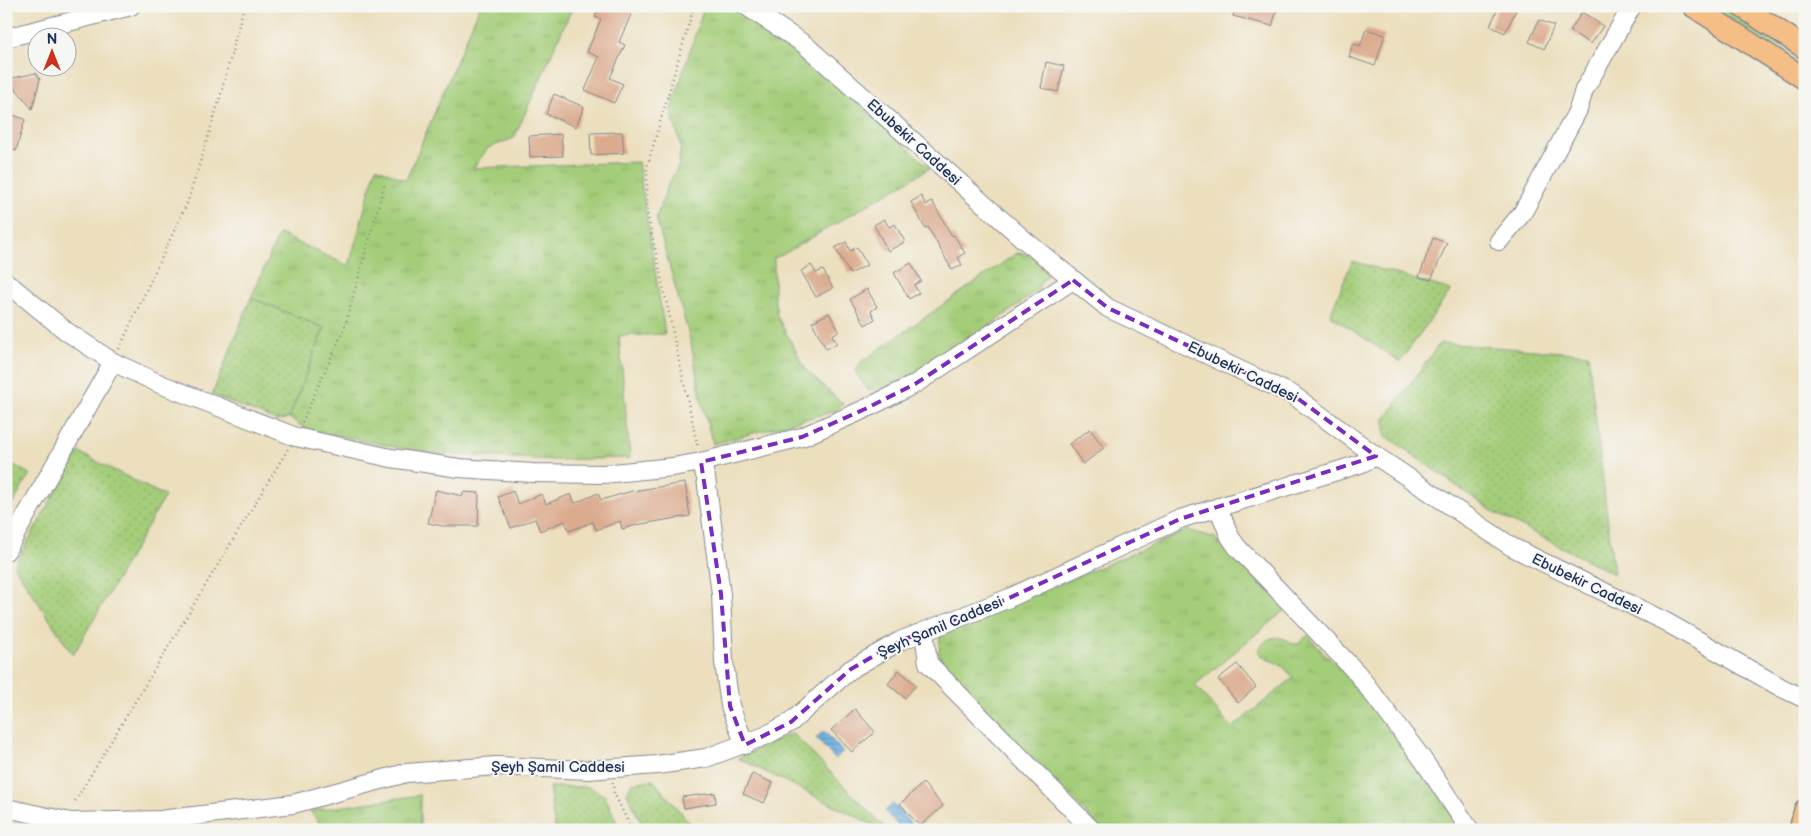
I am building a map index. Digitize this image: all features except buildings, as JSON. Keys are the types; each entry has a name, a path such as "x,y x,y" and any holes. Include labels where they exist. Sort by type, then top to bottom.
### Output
{"main road":[{"path":"1693,6 1805,79"},
{"path":"1741,6 1805,48"},
{"path":"1801,830 1805,810"},
{"path":"1801,830 1805,826"}],"street":[{"path":"6,38 130,6"},
{"name":"Ebubekir Caddesi","path":"746,6 804,44 1022,238 1108,308 1293,394 1376,456 1512,547 1666,622 1805,699"},
{"path":"1499,241 1522,212 1578,110 1584,90 1632,6"},
{"path":"6,282 66,331 113,362 160,384 296,437 391,458 458,468 533,473 603,474 701,462 802,437 915,384 1073,280"},
{"path":"6,551 113,362"},
{"name":"Şeyh Şamil Caddesi","path":"6,808 71,822 160,820 293,804 406,773 496,766 588,770 657,765 706,758 745,745 791,722 860,663 900,641 1007,599 1180,519 1360,464 1376,456"},
{"path":"701,462 706,478 721,594 724,662 730,706 745,745"},
{"path":"1218,507 1230,537 1237,547 1357,673 1421,757 1470,830"},
{"path":"924,632 928,663 1092,830"}],"path":[{"path":"113,362 188,201 220,98 244,6"},
{"path":"694,6 647,167 647,212 701,462"},
{"path":"76,801 296,437 344,329 385,182"},
{"path":"611,768 614,793 632,830"}],"highlighted area":[{"path":"1073,280 1108,308 1293,395 1376,456 1180,519 1007,599 900,641 851,669 791,722 745,745 730,706 721,594 701,462 802,437 865,409 915,384"}],"green space":[{"path":"480,6 573,6 514,138 488,148 473,168 638,162 665,334 619,336 630,458 553,460 439,454 308,430 289,418 324,328 251,298 279,234 349,266 376,167 406,180"},
{"path":"731,6 796,48 930,168 774,258 774,294 777,316 806,370 843,404 835,411 713,444 702,403 691,343 656,218 667,187 678,167 681,147 671,110 704,7"},
{"path":"1710,6 1725,6 1805,59 1805,68"},
{"path":"1017,253 1035,255 1050,270 1034,293 967,343 910,377 881,390 867,389 855,371 861,362"},
{"path":"1352,261 1451,290 1400,362 1330,315"},
{"path":"251,298 324,328 289,418 277,421 212,395"},
{"path":"1440,343 1588,354 1614,574 1495,513 1385,435 1385,419"},
{"path":"78,452 165,496 73,655 14,566"},
{"path":"6,461 30,474 6,516"},
{"path":"1188,530 1215,538 1286,609 1195,685 1232,728 1293,678 1282,666 1260,654 1258,651 1261,646 1269,639 1278,637 1292,644 1298,644 1308,635 1323,653 1349,675 1416,761 1463,830 1102,830 943,665 939,653 940,637 950,630"},
{"path":"792,733 887,830 883,830 738,758"},
{"path":"653,780 696,830 645,830 627,793 632,783"},
{"path":"549,787 589,787 605,796 620,830 555,830"},
{"path":"420,795 420,830 325,830 310,811"}],"water":[{"path":"824,731 843,752 835,759 816,738"},
{"path":"893,804 912,825 907,830 902,830 885,811"}]}
